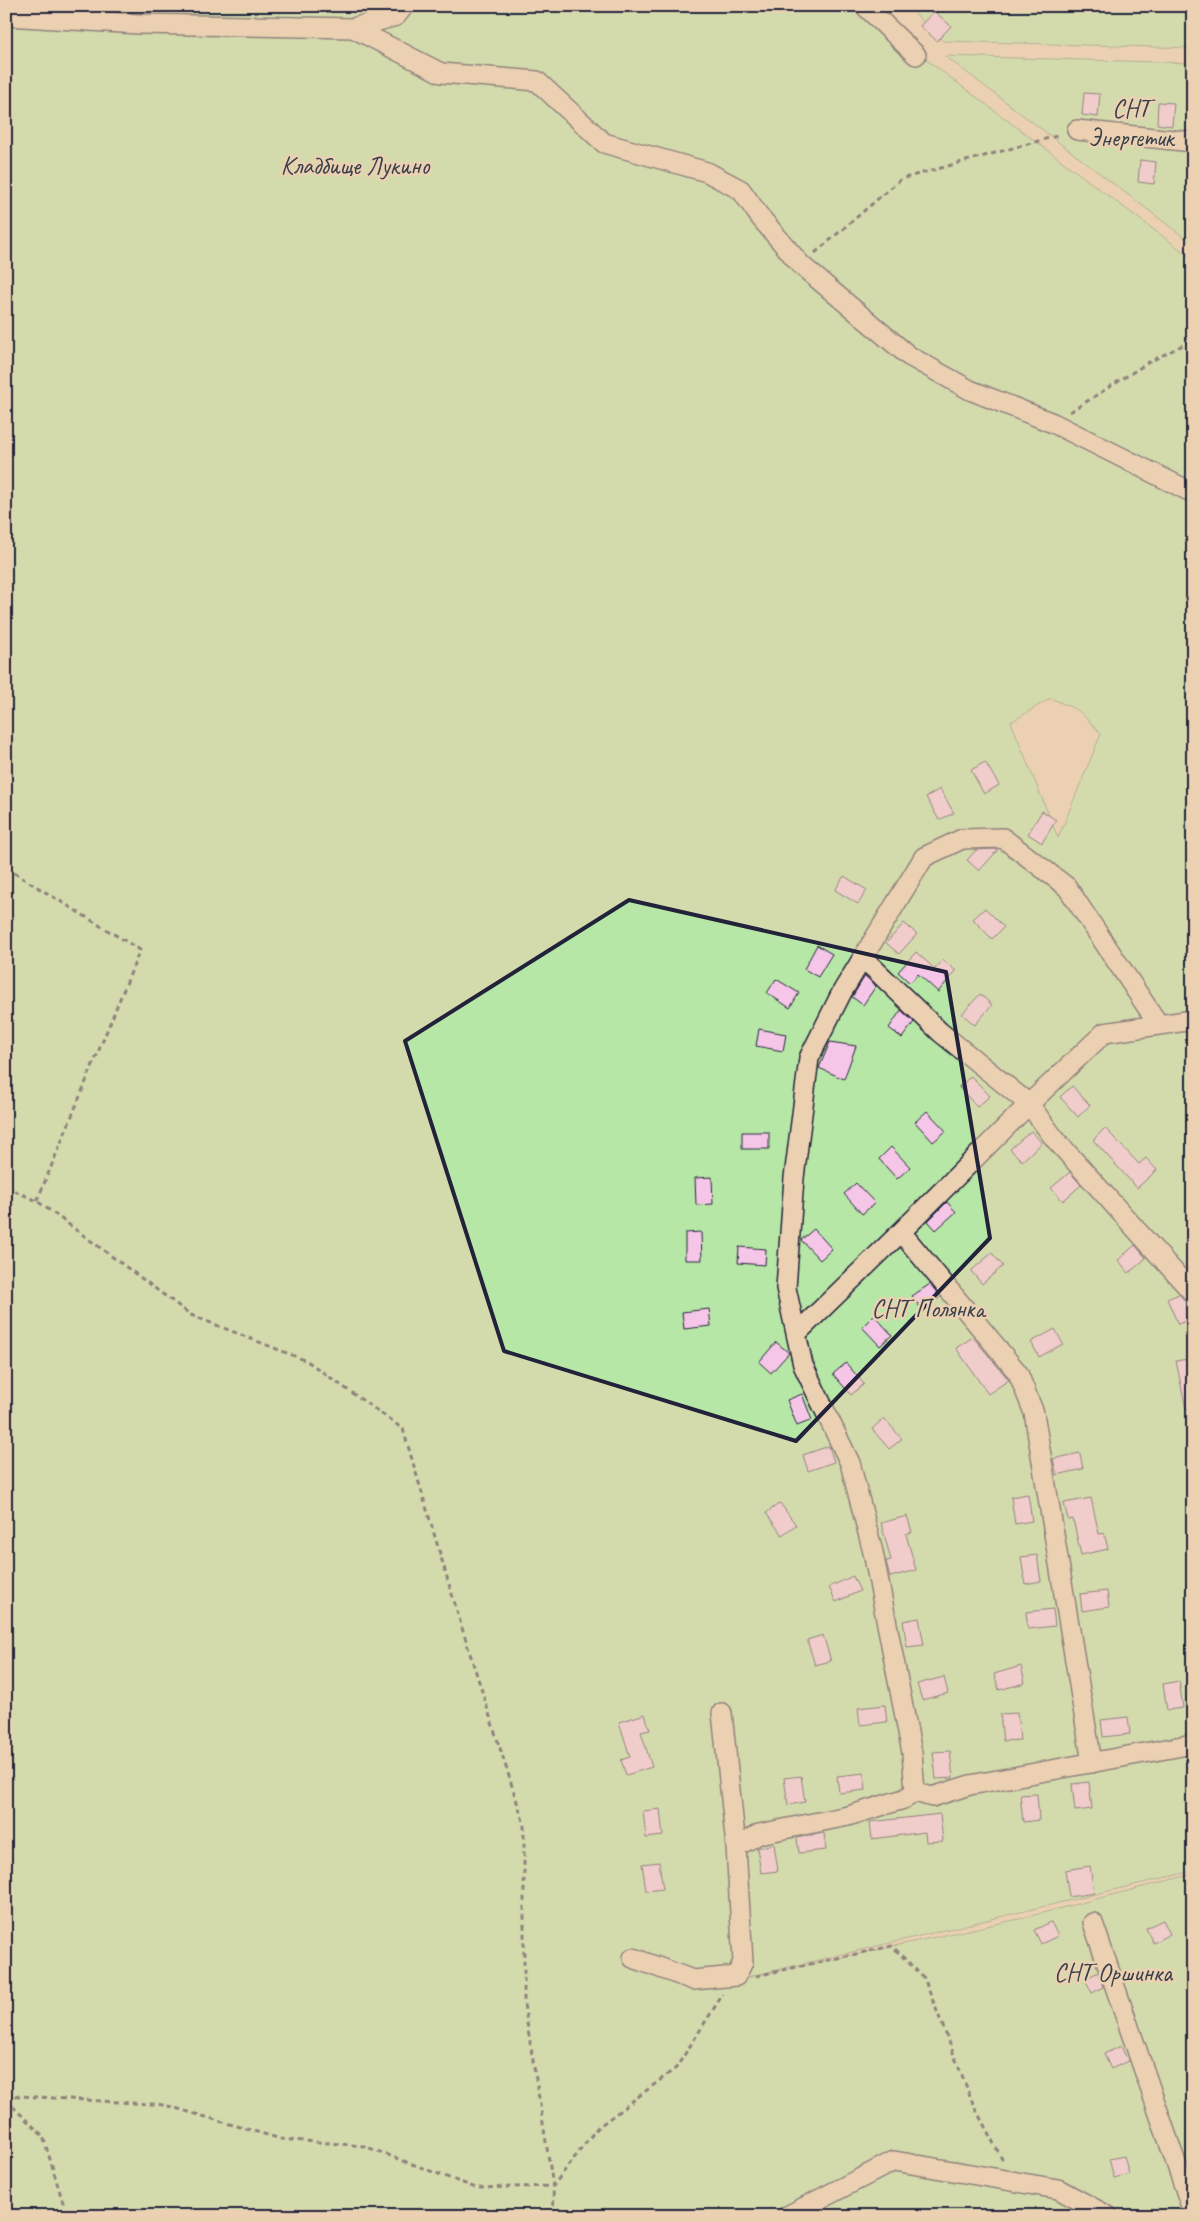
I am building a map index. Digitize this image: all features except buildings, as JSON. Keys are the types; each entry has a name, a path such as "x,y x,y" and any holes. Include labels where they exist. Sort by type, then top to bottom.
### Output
{"street":[{"path":"6,16 140,24 353,28 396,16 404,6"},
{"path":"865,6 916,55"},
{"path":"353,28 441,73 536,81 604,143 707,172 741,190 760,217 801,265 909,356 970,390 1053,423 1193,493"},
{"path":"1077,130 1193,142"},
{"path":"916,1792 912,1753 873,1552 850,1463 803,1365 786,1288 794,1178 809,1058 842,992 924,857 962,839 1003,838 1067,886 1159,1025"},
{"path":"863,958 940,1032 1029,1104 1054,1138 1193,1293"},
{"path":"796,1334 1029,1104 1104,1033 1193,1020"},
{"path":"901,1232 1018,1373 1034,1413 1092,1763"},
{"path":"633,1958 693,1980 736,1976 743,1962 736,1847 722,1714"},
{"path":"736,1847 759,1834 848,1816 904,1799 916,1792 932,1797 970,1785 1193,1744"},
{"path":"1093,1922 1193,2212"},
{"path":"787,2216 894,2161 1058,2189 1108,2216"}],"path":[{"path":"801,265 901,179 1077,130"},
{"path":"1053,423 1149,362 1193,340"},
{"path":"6,868 140,950 37,1201"},
{"path":"6,1187 37,1201 191,1315 308,1362 403,1429 462,1628 524,1824 524,2004 553,2186 554,2216"},
{"path":"553,2186 597,2128 676,2068 736,1976 740,1980 892,1946 924,1978 974,2106 1014,2181"},
{"path":"6,2094 165,2105 281,2139 364,2146 476,2188 553,2186"},
{"path":"6,2100 43,2136 66,2216"},
{"path":"6,2214 10,2216"}],"highlighted area":[{"path":"629,900 946,972 990,1238 796,1441 504,1351 405,1041"}],"green space":[{"path":"6,6 873,6 928,61 1193,259 1193,1871 709,1986 1019,1919 1193,1874 1193,2216 6,2216","holes":["1051,698 1079,711 1101,734 1058,838 1011,722"]},
{"path":"907,6 1193,6 1193,48 943,41"},
{"name":"СНТ Энергетик","path":"945,56 1193,63 1193,244"}],"park label":[{"name":"Кладбище Лукино","path":"355,165"},
{"name":"СНТ Полянка","path":"928,1308"},
{"name":"СНТ Оршинка","path":"1113,1972"}]}
